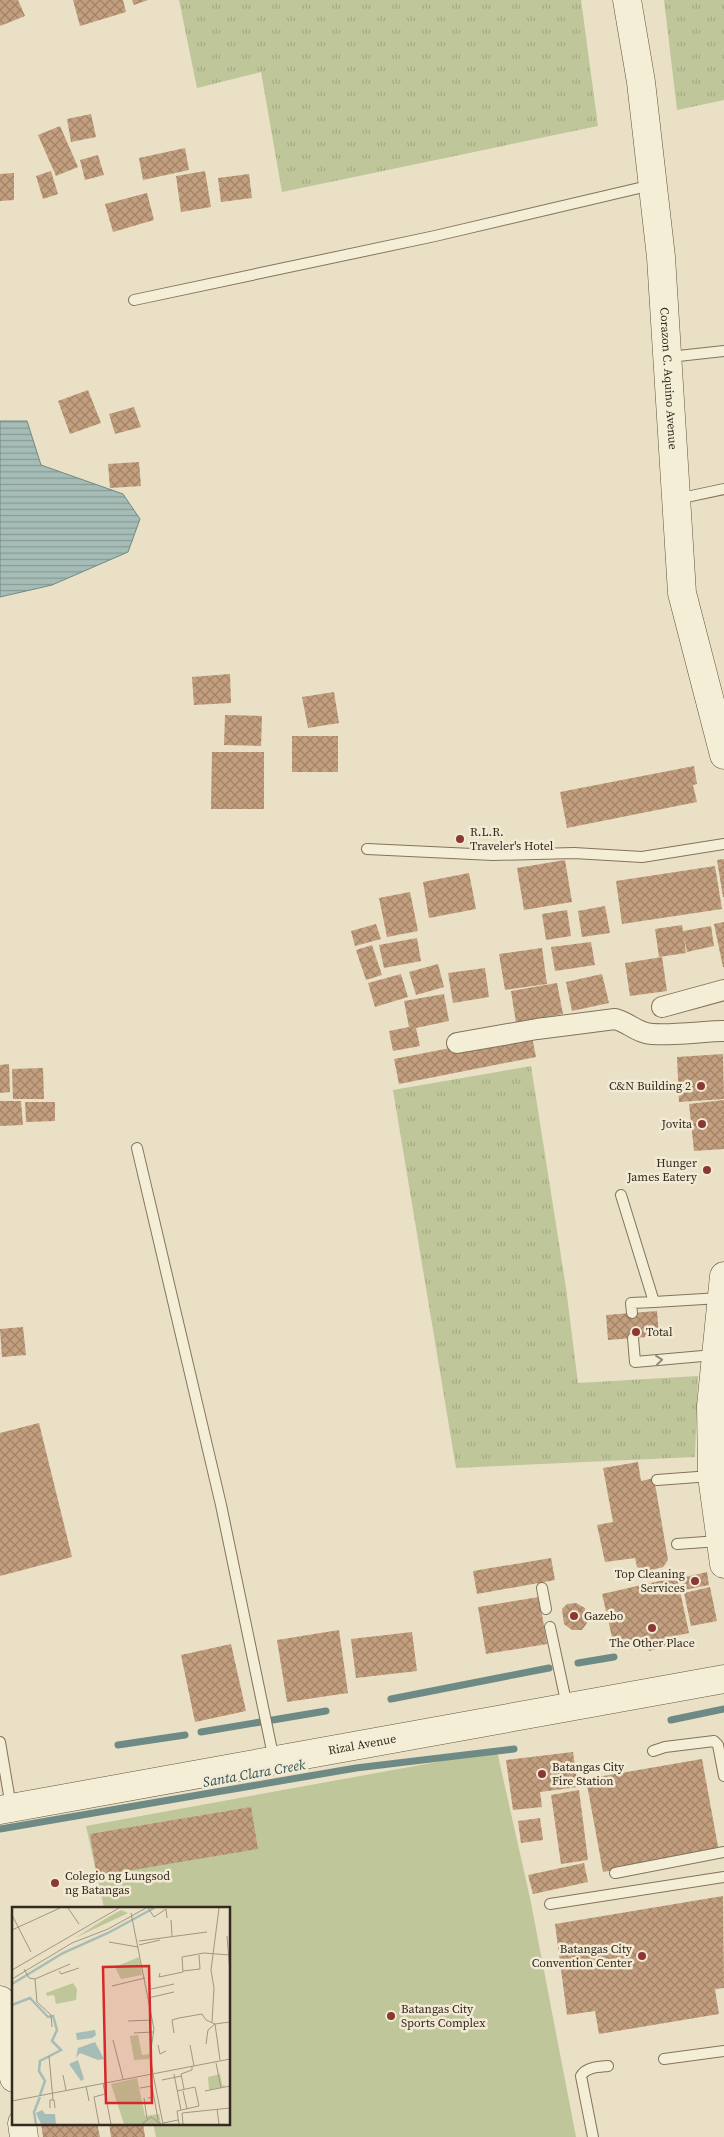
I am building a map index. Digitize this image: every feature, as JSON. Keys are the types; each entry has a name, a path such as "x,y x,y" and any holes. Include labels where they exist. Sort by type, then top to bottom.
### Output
{"main road":[{"name":"Corazon C. Aquino Avenue","path":"627,0 641,82 661,257 682,593 724,755"},
{"path":"722,1552 712,1476 712,1406 723,1287"},
{"name":"Rizal Avenue","path":"6,1809 724,1679"},
{"path":"0,2000 12,2067"},
{"path":"22,2124 24,2137"}],"street":[{"path":"662,1007 724,990"},
{"path":"457,1043 537,1029 615,1019 625,1021 636,1030 649,1034 724,1031"}],"lane":[{"path":"134,300 435,236 653,185"},
{"path":"666,357 724,351"},
{"path":"676,499 724,489"},
{"path":"367,850 494,855 574,853 642,857 724,844"},
{"path":"137,1148 221,1505 274,1761"},
{"path":"621,1195 654,1302"},
{"path":"632,1313 631,1303 654,1302 723,1287"},
{"path":"633,1338 635,1362 716,1354"},
{"path":"657,1480 712,1476"},
{"path":"677,1544 722,1552"},
{"path":"542,1588 546,1609"},
{"path":"550,1627 567,1708"},
{"path":"653,1751 665,1747 714,1741 718,1745 724,1776"},
{"path":"0,1742 6,1809"},
{"path":"615,1873 724,1852"},
{"path":"550,1904 724,1877"},
{"path":"664,2059 724,2051"},
{"path":"593,2137 581,2076 584,2071 589,2069 608,2066"}],"green space":[{"path":"179,0 581,0 598,126 282,192 261,72 197,88"},
{"path":"664,0 724,0 724,100 677,110"},
{"path":"531,1066 566,1288 578,1383 698,1376 695,1457 456,1468 393,1090"},
{"name":"Batangas City Sports Complex","path":"497,1751 530,1898 576,2137 156,2137 153,2124 230,2124 230,1907 104,1907 86,1826"}],"water":[{"path":"0,421 27,421 41,465 123,494 140,519 128,552 52,585 0,597"}],"building":[{"path":"0,0 18,0 25,16 0,26"},
{"path":"73,0 123,0 126,12 80,26"},
{"path":"132,0 148,0 134,5"},
{"path":"91,114 96,137 71,142 67,119"},
{"path":"60,126 78,167 56,176 38,135"},
{"path":"185,148 189,170 143,180 139,158"},
{"path":"98,155 104,175 85,180 80,160"},
{"path":"51,171 58,194 43,199 36,176"},
{"path":"205,171 211,207 181,212 176,176"},
{"path":"14,173 14,200 0,201 0,174"},
{"path":"249,174 252,198 221,202 218,178"},
{"path":"147,193 154,220 113,232 105,204"},
{"path":"88,390 101,423 70,434 58,401"},
{"path":"134,407 141,427 115,434 109,414"},
{"path":"139,462 141,486 110,488 108,464"},
{"path":"230,674 231,703 194,705 192,677"},
{"path":"334,692 339,723 308,728 302,697"},
{"path":"225,715 262,716 261,746 224,745"},
{"path":"292,736 338,736 338,772 292,772"},
{"path":"212,752 264,752 264,809 211,809"},
{"path":"694,766 697,784 693,785 697,802 567,828 560,792"},
{"path":"724,859 724,897 723,897 717,860"},
{"path":"565,860 572,902 524,910 517,868"},
{"path":"715,866 722,909 622,924 616,881"},
{"path":"469,873 476,909 429,918 423,882"},
{"path":"410,892 418,931 387,937 379,898"},
{"path":"605,906 610,933 582,937 578,911"},
{"path":"567,910 571,936 546,940 542,914"},
{"path":"724,922 724,967 723,967 714,924"},
{"path":"376,924 381,939 355,946 351,931"},
{"path":"682,925 683,931 711,926 714,946 687,952 684,937 686,953 659,957 655,929"},
{"path":"417,938 421,961 384,968 379,945"},
{"path":"591,942 595,965 555,971 551,947"},
{"path":"372,945 382,975 366,980 356,950"},
{"path":"542,948 547,984 505,990 499,954"},
{"path":"662,957 667,991 630,996 625,963"},
{"path":"438,964 444,987 416,995 409,972"},
{"path":"485,968 489,997 453,1003 448,973"},
{"path":"401,974 408,997 375,1007 368,983"},
{"path":"602,974 609,1003 572,1011 566,982"},
{"path":"557,983 563,1014 516,1023 511,991"},
{"path":"444,994 449,1021 416,1028 420,1046 393,1051 389,1031 409,1027 404,1001"},
{"path":"531,1032 536,1057 399,1084 394,1059"},
{"name":"C&N Building 2","path":"723,1054 724,1099 679,1102 677,1057"},
{"path":"9,1064 10,1092 0,1093 0,1065"},
{"path":"43,1068 44,1099 13,1099 12,1069"},
{"path":"724,1100 724,1149 694,1151 689,1104"},
{"path":"0,1101 21,1101 23,1125 0,1126"},
{"path":"25,1102 55,1102 55,1121 26,1122"},
{"path":"657,1311 659,1336 608,1340 606,1315"},
{"path":"23,1327 26,1355 2,1357 0,1329"},
{"path":"39,1423 72,1557 0,1576 0,1433"},
{"path":"638,1462 641,1481 654,1478 668,1560 663,1567 648,1571 637,1567 635,1558 605,1562 597,1525 613,1522 603,1468"},
{"path":"551,1558 555,1580 477,1594 473,1571"},
{"name":"Top Cleaning Services","path":"707,1572 709,1585 684,1590 681,1578"},
{"path":"677,1577 689,1633 666,1638 667,1646 649,1651 647,1643 615,1650 602,1594"},
{"path":"710,1587 717,1621 691,1626 684,1593"},
{"path":"539,1597 547,1644 486,1654 478,1607"},
{"name":"Gazebo","path":"576,1603 585,1608 587,1623 582,1630 572,1630 564,1624 562,1609 567,1604"},
{"path":"339,1630 348,1693 287,1702 277,1640"},
{"path":"412,1632 417,1671 356,1678 351,1639"},
{"path":"231,1644 246,1711 195,1722 181,1655"},
{"name":"Batangas City Fire Station","path":"573,1752 578,1787 540,1792 542,1807 513,1810 506,1760"},
{"path":"702,1759 719,1852 603,1872 586,1779"},
{"path":"579,1790 588,1860 561,1864 551,1795"},
{"path":"251,1807 258,1849 97,1876 90,1834"},
{"path":"540,1818 543,1840 521,1843 518,1821"},
{"path":"584,1863 588,1882 533,1894 528,1875"},
{"name":"Batangas City Convention Center","path":"723,1896 724,1988 715,1989 719,2014 599,2034 595,2011 567,2015 555,1924"},
{"path":"41,2124 97,2124 100,2137 43,2137"},
{"path":"109,2124 143,2124 145,2137 111,2137"}],"waterway":[{"path":"578,1663 614,1657"},
{"path":"391,1699 549,1668"},
{"name":"Santa Clara Creek","path":"671,1720 724,1709"},
{"path":"201,1732 326,1711"},
{"path":"118,1745 185,1735"},
{"name":"Santa Clara Creek","path":"0,1829 356,1768 514,1749"}],"place":[{"name":"R.L.R. Traveler's Hotel","path":"460,839"},
{"name":"C&N Building 2","path":"701,1086"},
{"name":"Jovita","path":"702,1124"},
{"name":"Hunger James Eatery","path":"707,1170"},
{"name":"Total","path":"636,1332"},
{"name":"Top Cleaning Services","path":"695,1581"},
{"name":"Gazebo","path":"574,1616"},
{"name":"The Other Place","path":"652,1628"},
{"name":"Batangas City Fire Station","path":"542,1774"},
{"name":"Colegio ng Lungsod ng Batangas","path":"55,1883"},
{"name":"Batangas City Convention Center","path":"642,1956"},
{"name":"Batangas City Sports Complex","path":"391,2016"}]}
